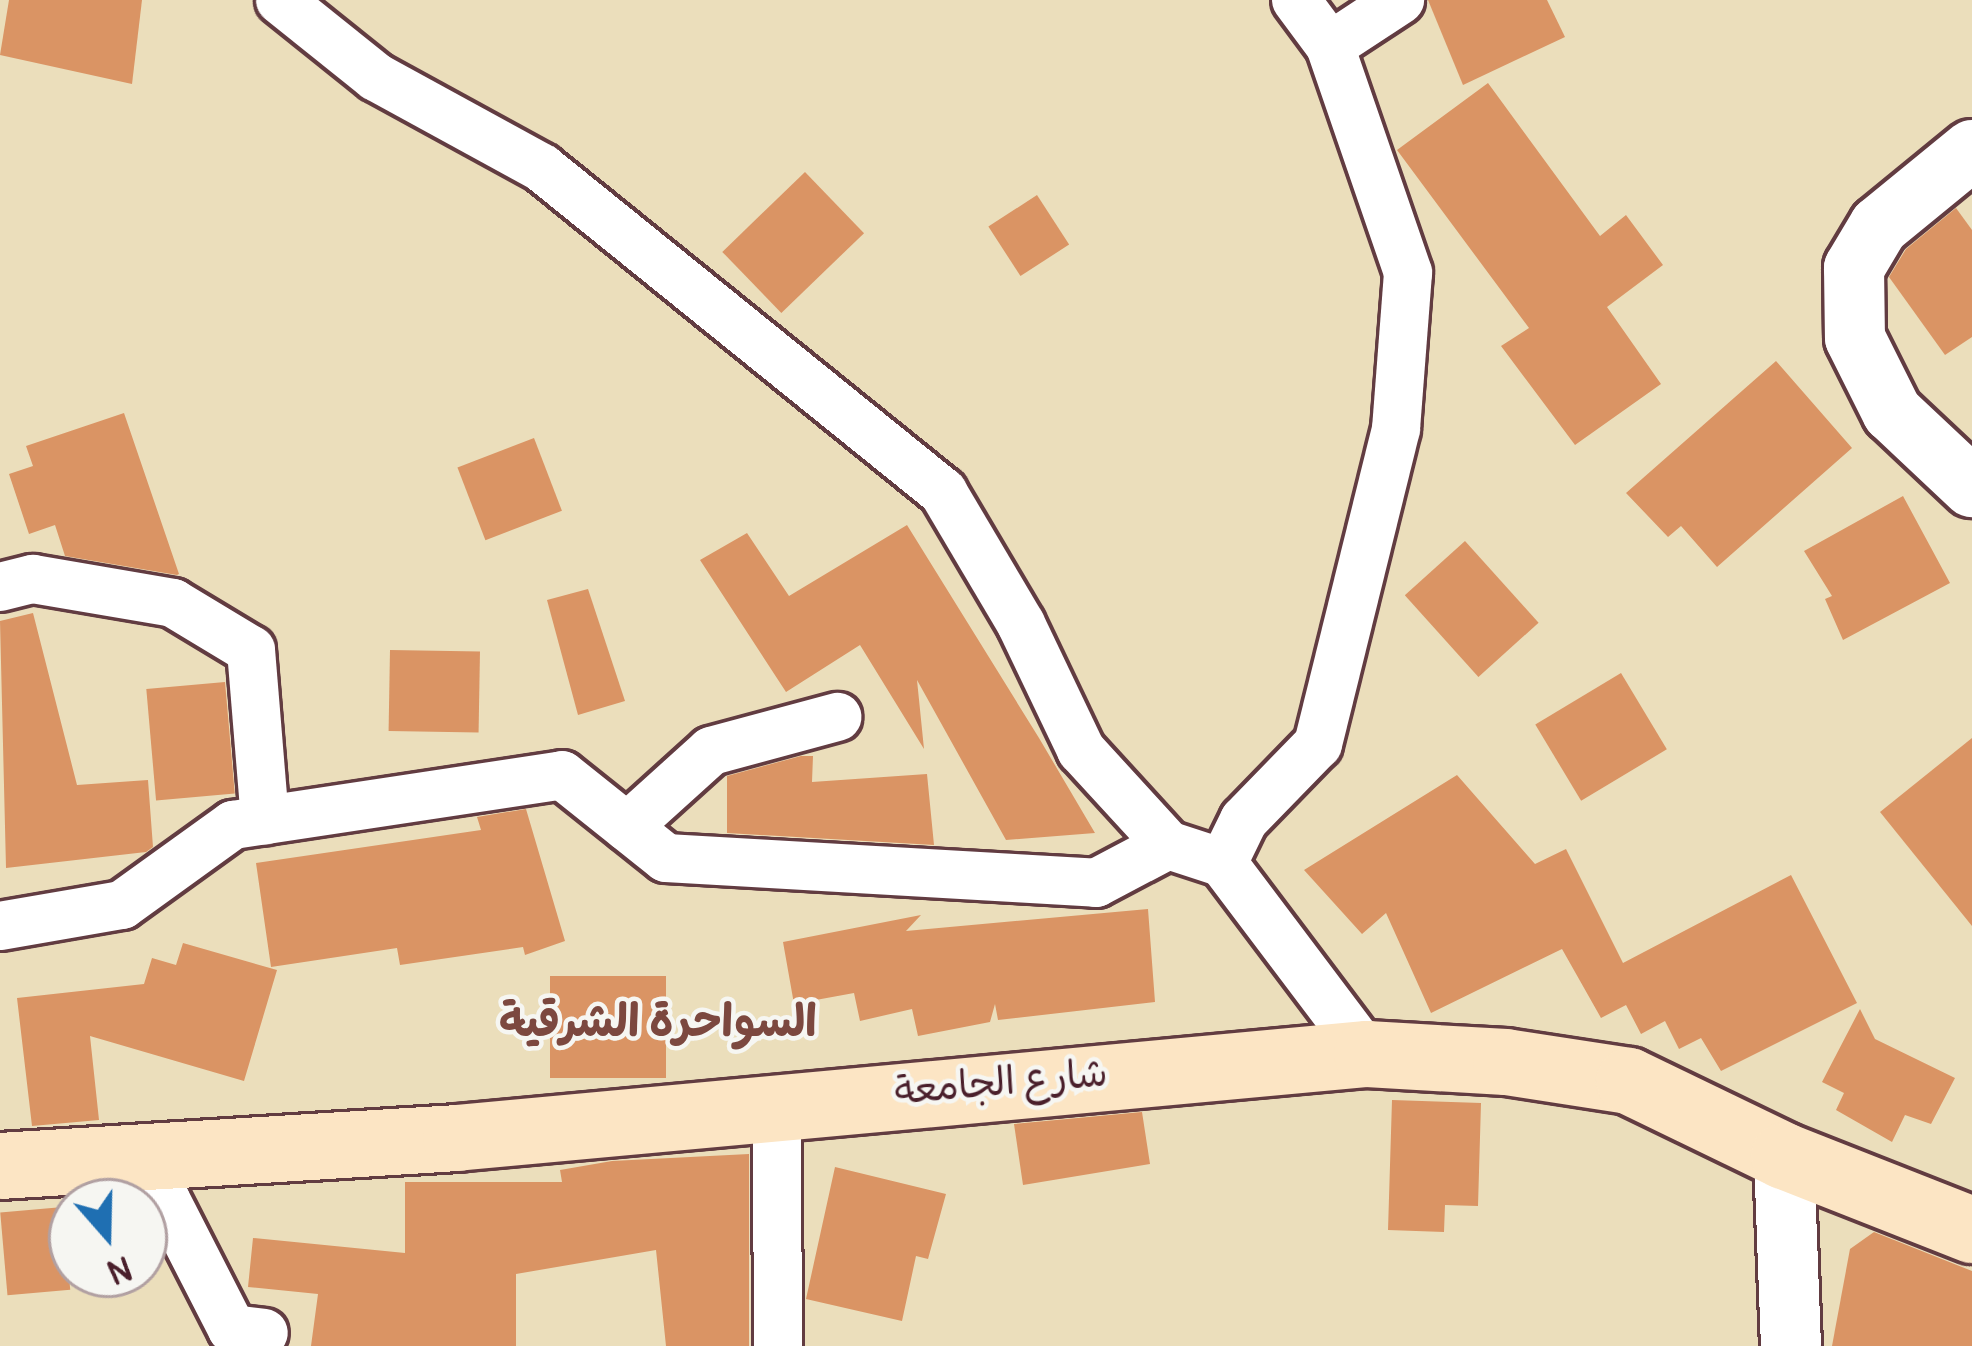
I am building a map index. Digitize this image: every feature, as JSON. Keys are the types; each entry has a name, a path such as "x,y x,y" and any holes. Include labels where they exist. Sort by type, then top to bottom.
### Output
{"main road":[{"name":"شارع الجامعة","path":"32,1163 456,1138 777,1104 1367,1054 1505,1062 1629,1081 1784,1156 1972,1230"}],"street":[{"path":"280,0 376,77 542,168 943,492 1021,624 1082,750 1168,845 1223,863 1367,1054"},
{"path":"1223,863 1244,820 1318,744 1396,429 1408,273 1330,46 1296,0"},
{"path":"1330,46 1400,0"},
{"path":"1972,150 1879,226 1854,268 1855,338 1892,412 1972,487"},
{"path":"0,587 32,580 173,603 251,650 265,820"},
{"path":"627,827 711,751 837,717"},
{"path":"0,926 122,905 233,825 562,775 666,858 1096,883 1168,845"},
{"path":"777,1104 778,1346"},
{"path":"1784,1156 1791,1346"},
{"path":"32,1163 110,1198 166,1200 232,1329 264,1333"}],"building":[{"path":"9,0 142,0 132,84 0,55"},
{"path":"1428,0 1547,0 1565,37 1463,85"},
{"path":"1488,83 1600,236 1626,215 1663,265 1607,307 1661,384 1575,445 1501,346 1529,328 1397,150"},
{"path":"805,172 864,233 781,313 722,252"},
{"path":"1037,195 1069,244 1020,276 988,227"},
{"path":"1956,208 1972,230 1972,337 1945,355 1889,277 1906,249"},
{"path":"1776,361 1852,448 1717,567 1681,526 1668,537 1626,493"},
{"path":"124,413 177,575 65,556 55,525 29,534 9,474 33,466 26,446"},
{"path":"534,438 562,511 485,540 457,467"},
{"path":"1903,496 1950,583 1843,640 1825,599 1832,596 1804,551"},
{"path":"907,525 1095,833 1006,840 917,680 924,749 860,645 786,692 700,560 747,533 789,596"},
{"path":"1465,541 1539,623 1478,677 1405,595"},
{"path":"588,589 625,701 578,715 547,600"},
{"path":"33,613 77,785 148,780 153,847 146,852 6,868 0,621"},
{"path":"390,650 480,652 479,733 389,731"},
{"path":"1621,673 1667,749 1581,801 1535,725"},
{"path":"225,682 235,794 156,800 146,689"},
{"path":"1972,738 1972,926 1880,812"},
{"path":"813,756 812,782 927,774 934,845 727,833 727,776"},
{"path":"1457,775 1535,864 1566,849 1623,963 1791,875 1857,1003 1721,1071 1701,1038 1679,1049 1665,1021 1641,1034 1626,1005 1601,1018 1562,949 1431,1013 1386,913 1362,934 1304,870"},
{"path":"526,809 565,941 525,955 523,947 400,965 397,948 271,967 256,863 481,830 477,817"},
{"path":"1148,909 1155,1002 998,1020 995,1004 990,1022 918,1036 912,1009 860,1021 854,993 794,1004 783,942 921,915 906,931"},
{"path":"183,943 277,970 244,1081 90,1036 99,1120 32,1126 17,998 144,984 152,958 176,965"},
{"path":"550,976 666,976 666,1078 550,1078"},
{"path":"1860,1009 1875,1039 1955,1078 1931,1124 1905,1115 1892,1142 1836,1110 1844,1093 1822,1082"},
{"path":"1392,1100 1481,1103 1478,1206 1445,1205 1444,1232 1388,1230"},
{"path":"1142,1112 1150,1164 1023,1185 1014,1124"},
{"path":"749,1154 749,1346 666,1346 656,1250 516,1274 516,1346 311,1346 318,1294 248,1287 253,1238 405,1253 405,1182 562,1182 560,1170 612,1161"},
{"path":"835,1167 946,1194 928,1259 916,1256 902,1321 806,1299"},
{"path":"48,1208 48,1292 7,1295 0,1212"},
{"path":"1874,1232 1972,1271 1972,1346 1832,1346 1850,1249"}],"district":[{"name":"السواحرة الشرقية","path":"658,1023"}]}
